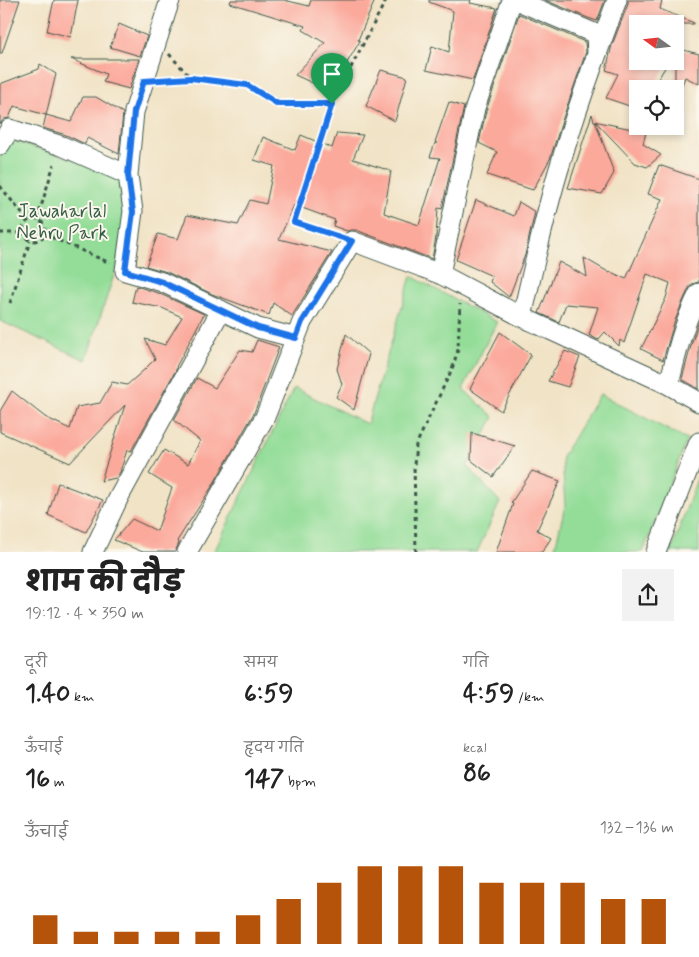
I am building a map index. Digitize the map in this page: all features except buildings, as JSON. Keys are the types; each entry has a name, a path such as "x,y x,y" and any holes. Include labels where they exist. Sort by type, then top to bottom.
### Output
{"street":[{"path":"170,0 134,112 128,175 133,212 125,271 162,282 258,328 296,338"},
{"path":"440,274 475,108 512,0"},
{"path":"516,0 596,34 598,54"},
{"path":"522,317 561,162 617,0"},
{"path":"0,145 10,129 62,146 128,175"},
{"path":"187,552 265,417 302,322 352,241 440,274 522,317 668,385 699,402"},
{"path":"668,385 680,341 699,293"},
{"path":"93,552 119,497 221,310"},
{"path":"656,552 699,442"}],"path":[{"path":"352,241 294,222 332,104 386,0"},
{"path":"157,40 191,78"},
{"path":"144,81 191,78 247,85 278,104 332,104"},
{"path":"37,220 54,164"},
{"path":"0,186 28,221"},
{"path":"37,220 43,224 44,234 37,241 30,240 25,236 24,226 28,221 37,220"},
{"path":"0,233 24,233"},
{"path":"44,234 117,266"},
{"path":"10,303 30,240"},
{"path":"416,552 414,465 416,445 452,369 458,350 461,286"}],"green space":[{"name":"Jawaharlal Nehru Park","path":"0,137 70,158 124,180 127,213 117,266 86,360 0,321"},
{"path":"411,276 497,322 463,389 494,417 467,466 500,502 477,552 214,552 294,388 367,424"},
{"path":"600,394 687,440 643,552 554,552 565,506 562,457"},
{"path":"699,473 699,552 671,552"}],"route":[{"path":"191,78 247,85 278,104 332,104 294,222 352,241 302,322 296,338 258,328 162,282 125,271 133,212 128,175 134,112 144,81 191,78"}]}
